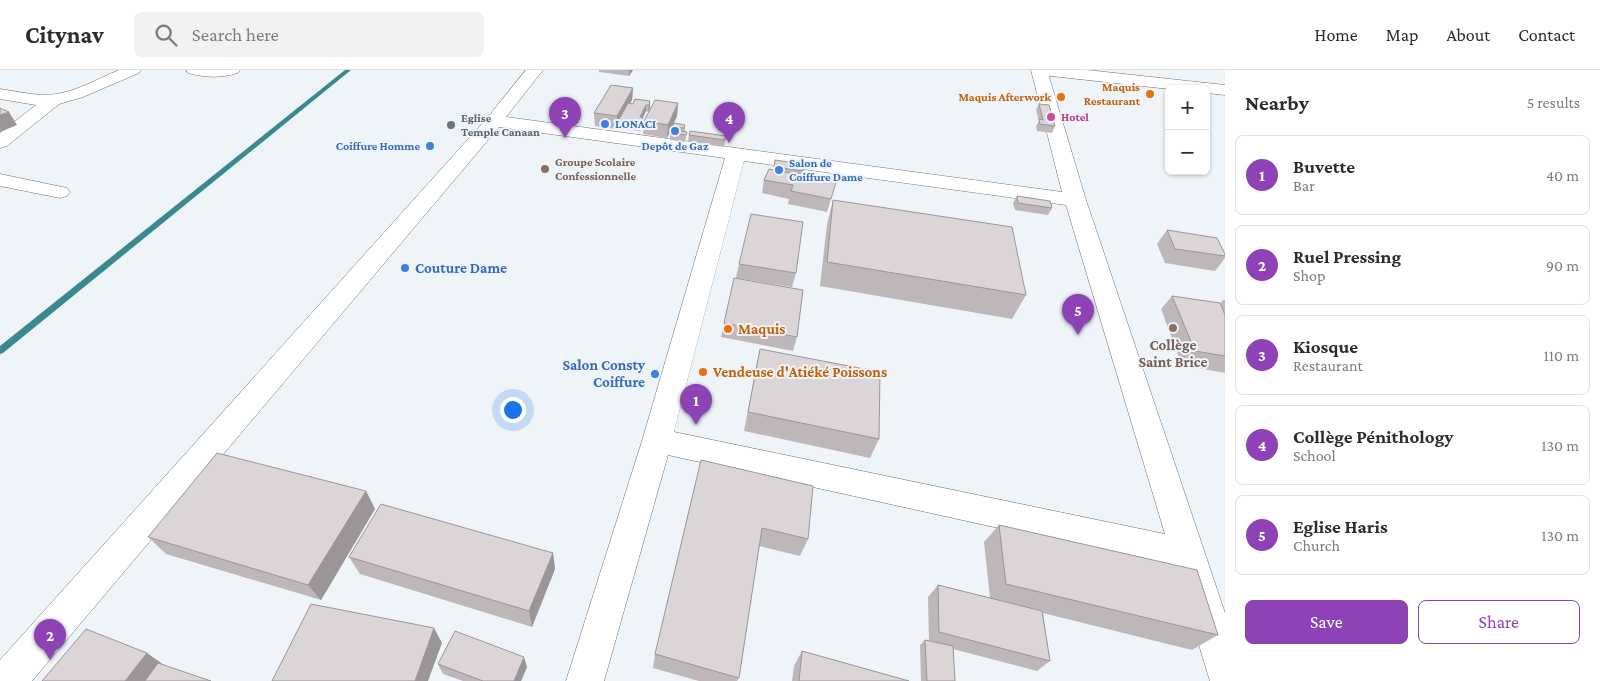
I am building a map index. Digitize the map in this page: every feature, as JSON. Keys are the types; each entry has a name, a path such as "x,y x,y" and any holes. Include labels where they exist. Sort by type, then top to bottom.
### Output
{"street":[{"path":"0,94 43,100 54,99 133,70"},
{"path":"194,70 224,73 232,70"},
{"path":"7,681 494,121 534,70"},
{"path":"1225,90 1041,70 1075,200 1225,670"},
{"path":"0,142 54,99"},
{"path":"494,121 1075,200"},
{"path":"585,681 657,441 736,155"},
{"path":"0,180 60,192"},
{"path":"657,441 1187,554"}],"building":[{"path":"611,85 633,88 617,116 594,113"},
{"path":"635,99 650,101 640,117 643,117 640,124 618,121 628,103 633,104"},
{"path":"655,100 678,103 668,125 644,121"},
{"path":"1039,104 1049,105 1055,126 1040,124 1039,119 1043,120"},
{"path":"0,108 9,112 0,115"},
{"path":"674,123 685,125 684,128 672,127"},
{"path":"672,130 687,132 686,135 670,133"},
{"path":"690,131 726,136 725,140 689,135"},
{"path":"775,160 804,164 803,171 774,167"},
{"path":"769,169 836,182 831,199 791,191 793,185 764,180"},
{"path":"1017,196 1050,201 1052,208 1018,203"},
{"path":"833,200 1012,227 1026,295 827,262"},
{"path":"751,214 803,222 796,273 739,264"},
{"path":"1167,230 1217,238 1225,256 1175,249"},
{"path":"734,278 803,290 797,337 724,323"},
{"path":"1172,296 1220,303 1225,315 1225,356 1195,351"},
{"path":"760,349 880,372 879,439 748,412"},
{"path":"217,453 366,491 308,585 148,537"},
{"path":"701,460 813,486 808,539 762,528 739,678 655,654"},
{"path":"381,504 553,553 529,611 349,557"},
{"path":"999,525 1197,570 1218,635 1006,584"},
{"path":"938,585 1042,611 1050,661 939,632"},
{"path":"311,604 434,628 415,681 272,681"},
{"path":"86,629 147,653 125,681 42,681"},
{"path":"455,631 524,657 514,681 483,681 438,664"},
{"path":"925,640 953,646 955,681 927,681"},
{"path":"802,651 909,681 799,681"},
{"path":"158,663 211,681 145,681"}],"waterway":[{"path":"0,351 348,70"}],"place":[{"name":"Maquis Restaurant","path":"1150,94"},
{"name":"Maquis Afterwork","path":"1061,97"},
{"name":"Hotel","path":"1051,117"},
{"name":"LONACI","path":"605,124"},
{"name":"Eglise Temple Canaan","path":"451,125"},
{"name":"Depôt de Gaz","path":"675,131"},
{"name":"Kiosque","path":"565,138"},
{"name":"Collège Pénithology","path":"729,143"},
{"name":"Coiffure Homme","path":"430,146"},
{"name":"Groupe Scolaire Confessionnelle","path":"545,169"},
{"name":"Salon de Coiffure Dame","path":"779,170"},
{"name":"Couture Dame","path":"405,268"},
{"name":"Collège Saint Brice","path":"1173,328"},
{"name":"Maquis","path":"728,329"},
{"name":"Eglise Haris","path":"1078,335"},
{"name":"Vendeuse d'Atiéké Poissons","path":"703,372"},
{"name":"Salon Consty Coiffure","path":"655,374"},
{"name":"Buvette","path":"696,425"},
{"name":"Ruel Pressing","path":"50,660"}]}
